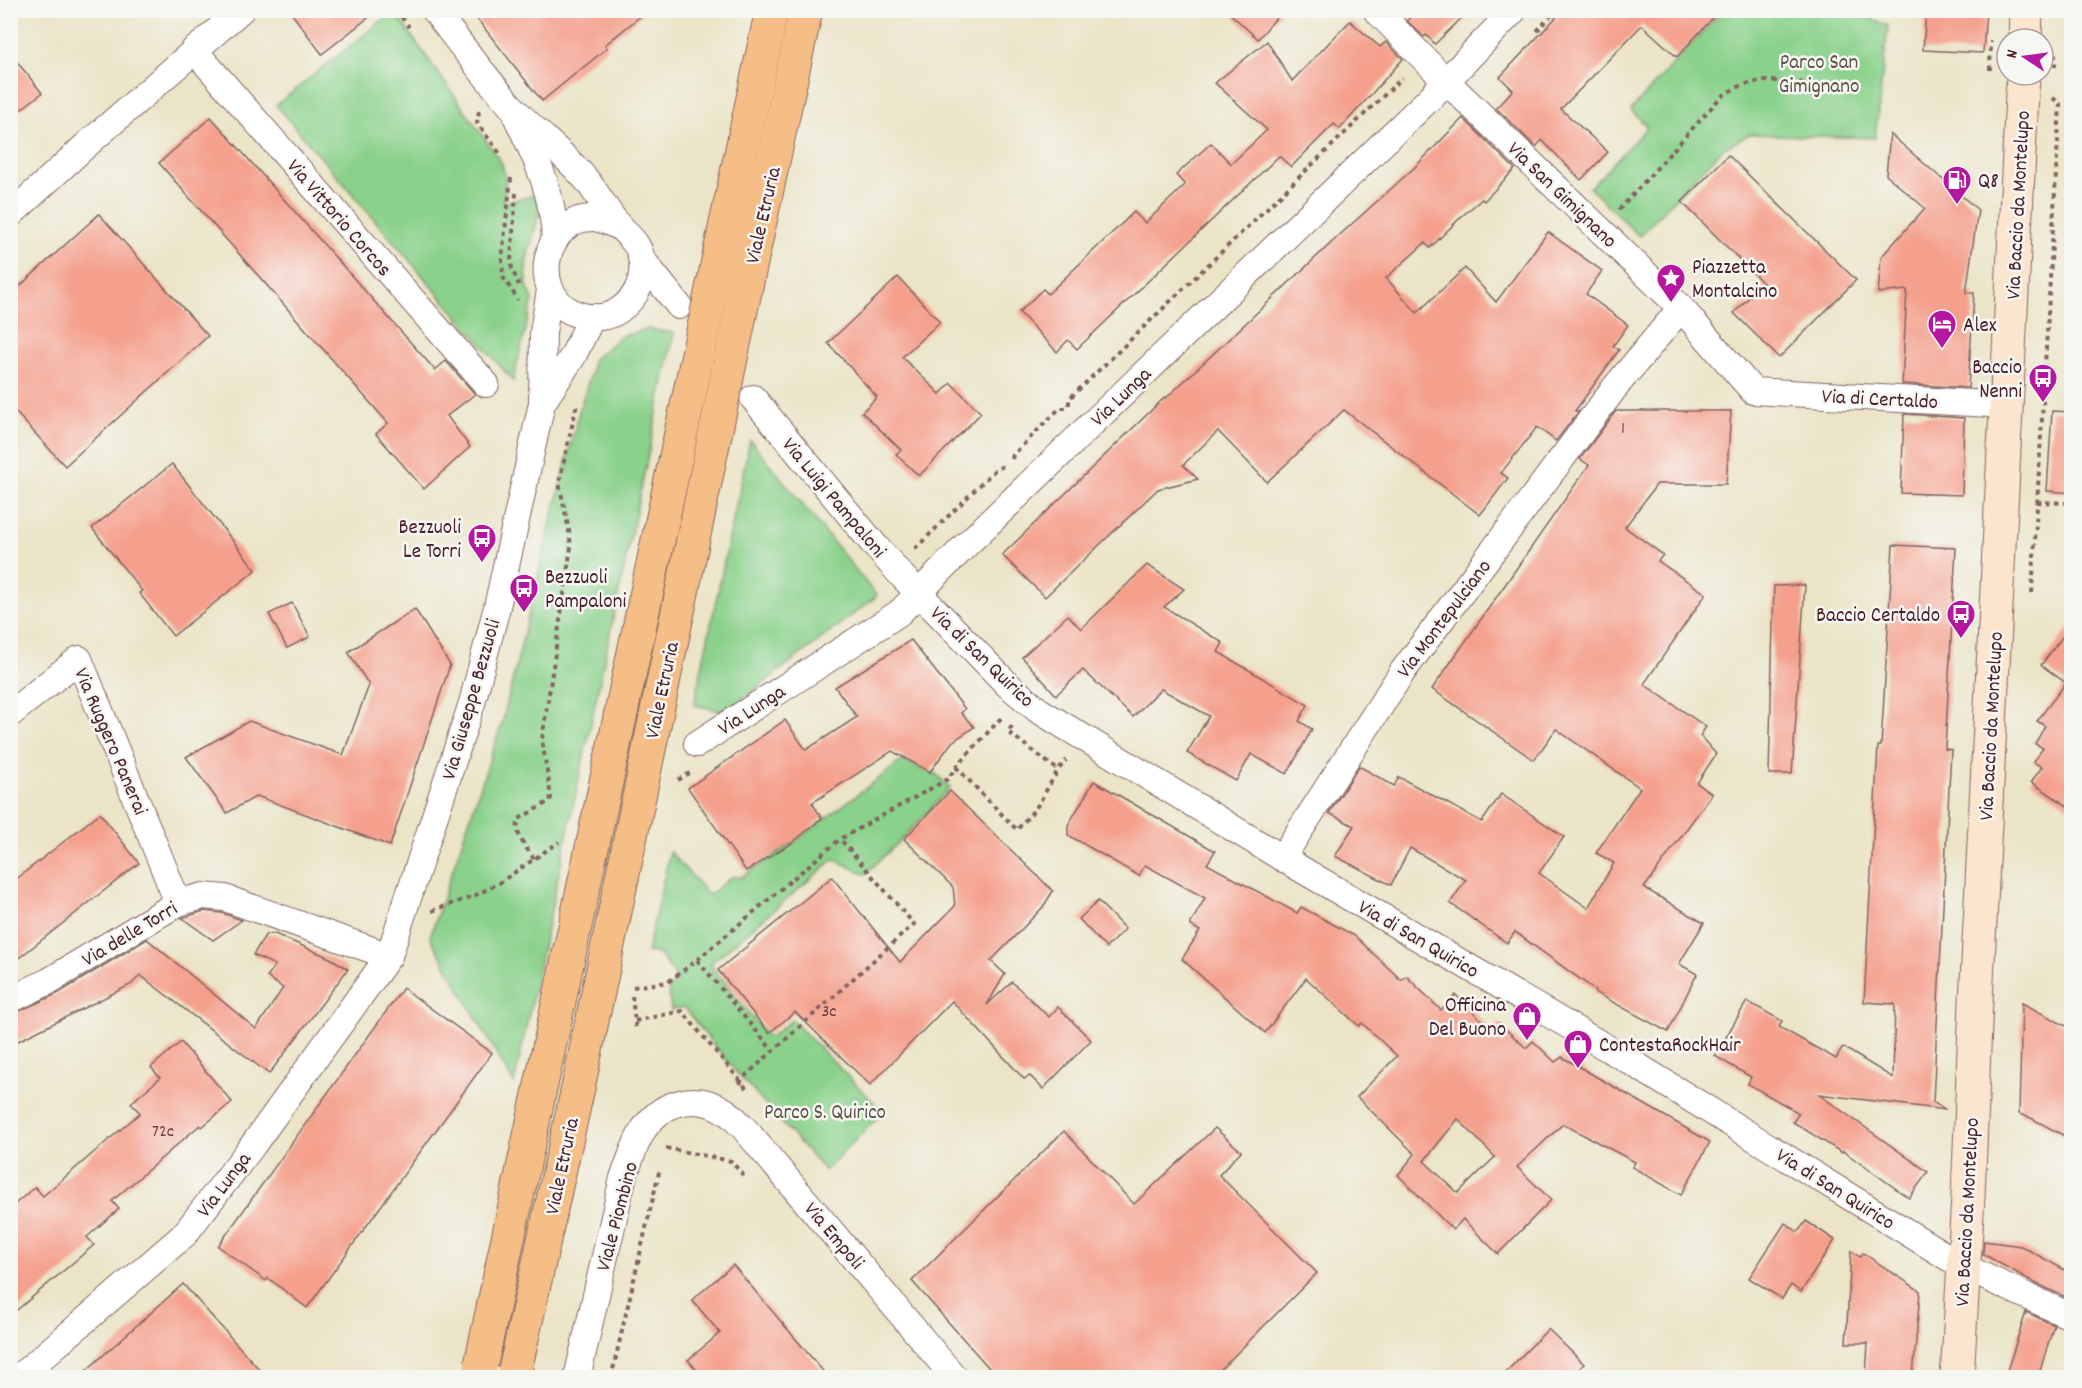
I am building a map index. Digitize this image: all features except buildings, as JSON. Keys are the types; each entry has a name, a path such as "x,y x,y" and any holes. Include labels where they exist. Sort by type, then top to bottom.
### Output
{"main road":[{"name":"Viale Etruria","path":"481,1364 772,10"},
{"name":"Viale Etruria","path":"515,1370 578,1088 806,10"}],"street":[{"path":"10,215 241,10"},
{"path":"434,10 512,107 574,165 595,189 620,227 634,240 641,258 679,306 632,298"},
{"name":"Via San Gimignano","path":"1376,10 1446,81 1681,308"},
{"name":"Via Lunga","path":"697,756 899,614 964,547 1446,81 1514,10"},
{"path":"2025,27 2026,10"},
{"name":"Via Vittorio Corcos","path":"194,50 486,384"},
{"name":"Via Baccio da Montelupo","path":"1957,1377 1968,1197 2022,87"},
{"path":"512,107 546,182 554,217 555,240"},
{"path":"620,227 594,218 585,219 568,227 555,240 545,264 550,290 564,307 573,313 592,317 611,314 632,298 639,289 642,278 641,258"},
{"name":"Via Giuseppe Bezzuoli","path":"389,956 479,681 542,404 543,332 550,290"},
{"name":"Via di Certaldo","path":"1681,308 1753,391 2008,405"},
{"name":"Via Montepulciano","path":"1282,858 1403,671 1616,386 1681,308"},
{"name":"Via Giuseppe Bezzuoli","path":"542,404 573,356 592,317"},
{"name":"Via Luigi Pampaloni","path":"753,398 877,548 920,593"},
{"name":"Via di San Quirico","path":"920,593 1021,697 1059,725 1631,1062 1962,1266 2072,1317"},
{"name":"Via Ruggero Panerai","path":"10,714 79,659 178,903"},
{"name":"Via delle Torri","path":"10,1000 49,981 178,903 203,896 225,898 389,956"},
{"name":"Via Lunga","path":"18,1377 184,1235 247,1153 389,956"},
{"name":"Viale Piombino","path":"577,1377 623,1178 635,1147 648,1123 675,1104 690,1100 716,1107"},
{"name":"Via Empoli","path":"716,1107 743,1127 955,1377"}],"path":[{"path":"396,10 411,29"},
{"path":"1533,34 1556,10"},
{"path":"1068,415 1069,399 1405,75"},
{"path":"1601,231 1719,99 1730,91 1740,85 1764,81 1820,84"},
{"path":"480,106 477,123 507,163"},
{"path":"475,107 485,120"},
{"path":"511,173 502,268 506,283 520,303"},
{"path":"517,188 511,260 514,276 522,289"},
{"path":"534,859 519,835 517,823 519,819 550,801 551,797 542,741 571,547 559,483 579,395"},
{"path":"909,543 914,549 997,468 1016,463"},
{"path":"2037,502 2072,503"},
{"path":"633,987 668,982 840,839 948,779 956,766 1021,697"},
{"path":"678,780 697,756"},
{"path":"956,766 1017,830 1038,806 1058,770"},
{"path":"432,911 474,896 508,877 565,838"},
{"path":"716,1107 743,1078 914,924 840,839"},
{"path":"697,960 773,1051"},
{"path":"611,1377 665,1148 730,1161 746,1179"}],"green space":[{"path":"394,11 500,160 505,181 503,203 535,195 539,208 526,262 527,286 533,299 513,381 276,105"},
{"name":"Parco San Gimignano","path":"1722,11 1856,11 1888,26 1875,138 1749,134 1723,149 1639,236 1590,188 1647,127 1631,110"},
{"path":"648,329 674,333 514,1084 430,937 503,720 580,408 592,370 592,360 622,336"},
{"path":"750,440 877,596 725,712 694,705"},
{"name":"Parco S. Quirico","path":"903,760 931,774 934,772 950,788 865,874 834,859 710,964 769,1038 792,1020 883,1112 825,1171 736,1072 684,1008 671,1010 668,988 678,980 659,954 647,952 670,852 709,895 733,876 740,878 792,844"}],"place":[{"name":"Q8","path":"1957,206"},
{"name":"Piazzetta Montalcino","path":"1671,304"},
{"name":"Alex","path":"1942,350"},
{"name":"Baccio Nenni","path":"2043,404"},
{"name":"Bezzuoli Le Torri","path":"482,564"},
{"name":"Bezzuoli Pampaloni","path":"524,614"},
{"name":"Baccio Certaldo","path":"1961,640"},
{"name":"Officina Del Buono","path":"1527,1042"},
{"name":"ContestaRockHair","path":"1578,1070"}]}
